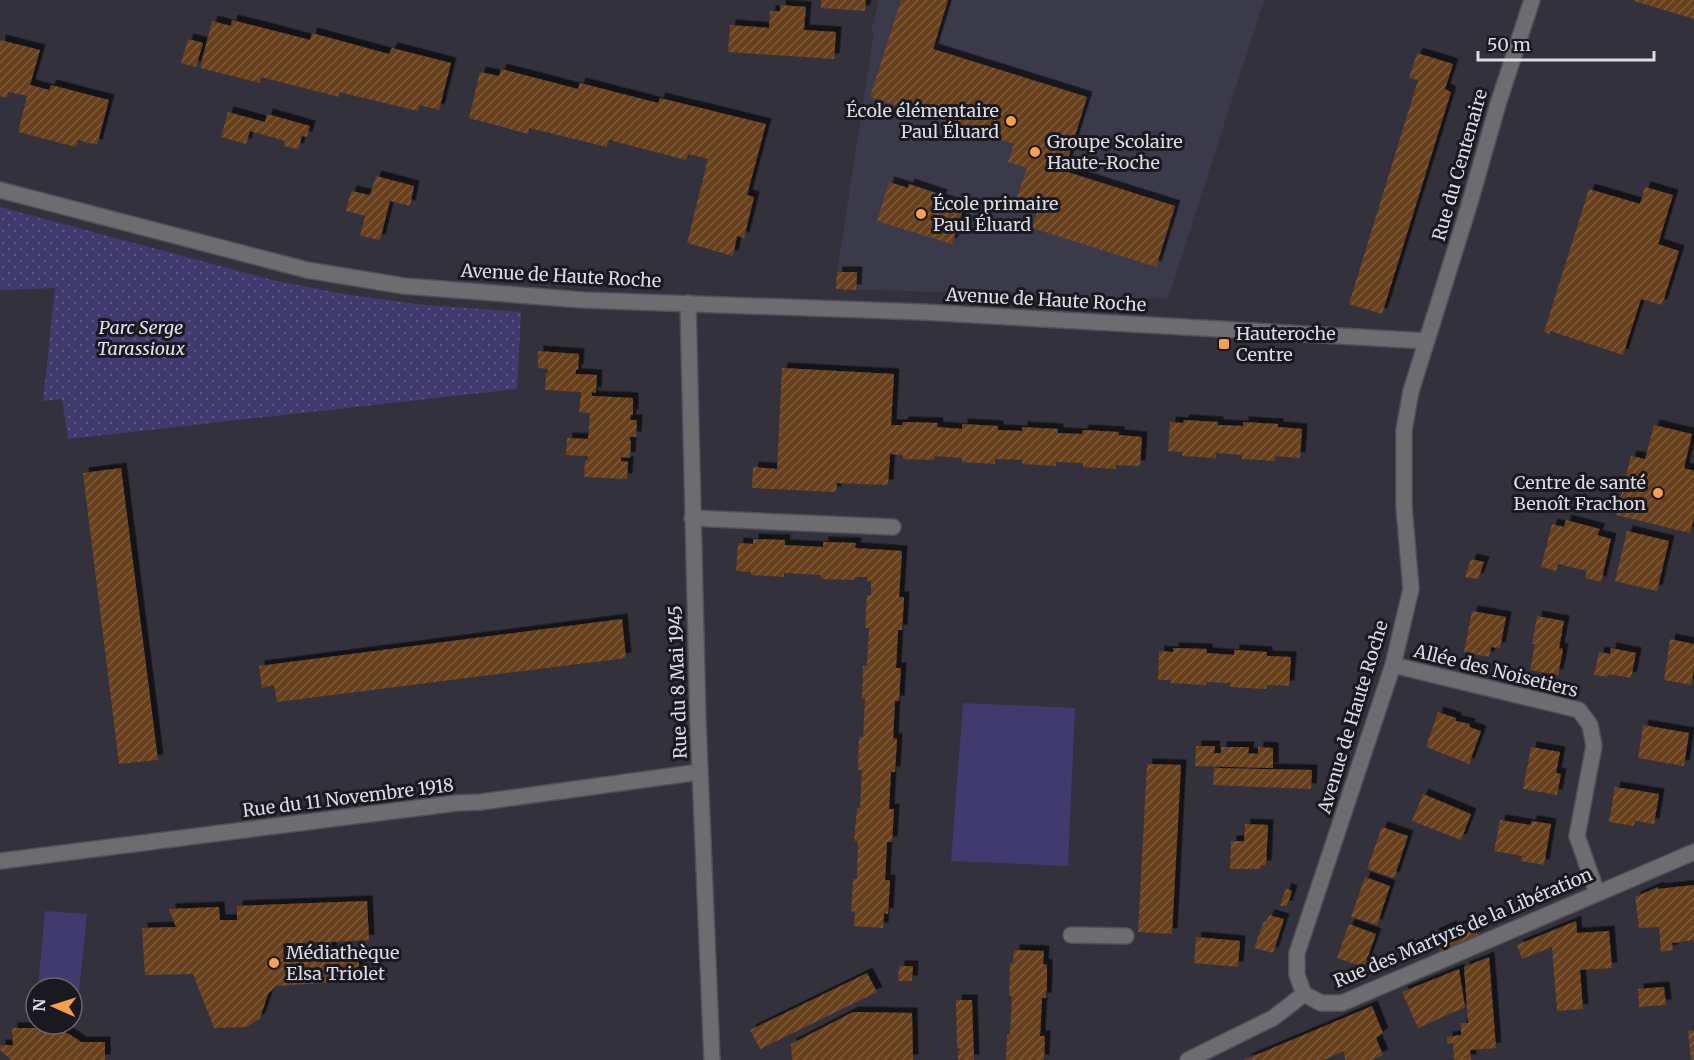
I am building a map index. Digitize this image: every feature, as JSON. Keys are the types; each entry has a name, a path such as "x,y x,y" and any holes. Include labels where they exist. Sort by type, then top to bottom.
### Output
{"street":[{"name":"Rue du Centenaire","path":"1427,340 1532,0"},
{"name":"Avenue de Haute Roche","path":"0,190 307,270 404,286 583,300 921,312 1427,340 1411,391 1404,430 1404,507 1410,589 1393,665 1297,953 1297,975 1304,994"},
{"name":"Rue du 8 Mai 1945","path":"688,303 700,772 712,1060"},
{"path":"692,518 894,527"},
{"name":"Allée des Noisetiers","path":"1393,665 1579,710 1590,725 1594,746 1577,836 1597,893"},
{"name":"Rue du 11 Novembre 1918","path":"0,861 457,803 481,802 700,772"},
{"name":"Rue des Martyrs de la Libération","path":"1304,994 1321,1004 1342,1003 1694,852"},
{"path":"1071,935 1126,936"},
{"path":"1188,1060 1273,1018 1304,994"}],"shaded area":[{"name":"Groupe Scolaire Haute-Roche","path":"879,0 1264,0 1168,299 836,289 874,32 871,32"}],"green space":[{"name":"Parc Serge Tarassioux","path":"0,207 272,280 344,294 415,304 521,312 517,389 68,439 62,399 43,401 55,288 0,290"},
{"path":"963,703 1075,708 1068,866 951,861"},
{"path":"45,911 87,914 81,976 39,976"}],"building":[{"path":"821,0 866,0 865,11 821,8"},
{"name":"École élémentaire Paul Éluard","path":"901,0 948,0 933,49 1087,97 1064,171 1175,206 1156,267 1032,228 1038,209 1033,207 1034,202 1017,197 1027,168 1008,162 1014,144 870,97"},
{"path":"1694,0 1694,19 1634,1"},
{"path":"780,5 806,7 804,30 836,32 834,59 728,52 730,25 769,28 770,11 780,11"},
{"path":"232,20 310,40 312,33 389,54 392,48 451,63 439,110 419,105 418,111 339,92 339,97 261,77 260,83 200,68 212,21 231,26"},
{"path":"188,39 203,43 196,67 181,63"},
{"path":"0,40 40,50 30,85 49,90 51,85 109,100 97,145 78,140 76,147 18,132 27,96 8,92 7,98 0,96"},
{"path":"1417,53 1453,64 1445,89 1451,92 1382,314 1349,304 1418,80 1409,78"},
{"path":"501,69 578,89 580,83 658,103 660,98 766,124 747,195 754,197 744,238 737,236 733,256 687,243 708,159 688,154 686,160 609,140 607,147 529,128 528,134 469,118 480,72 499,76"},
{"path":"228,112 265,122 267,114 310,126 307,137 302,136 298,149 284,146 285,141 250,131 246,144 221,137"},
{"path":"376,176 414,186 410,206 390,201 380,240 360,236 365,216 346,211 351,191 370,195"},
{"name":"École primaire Paul Éluard","path":"889,182 908,188 909,184 942,195 940,199 964,207 952,244 877,221"},
{"path":"1645,187 1673,195 1658,244 1679,251 1662,305 1641,299 1623,355 1550,331 1549,334 1544,332 1589,189 1640,204"},
{"path":"837,272 857,272 856,290 836,289"},
{"path":"538,351 579,354 576,374 597,375 596,393 592,392 592,396 633,398 633,415 630,420 637,420 636,437 630,437 630,458 621,457 621,461 628,462 627,479 584,477 585,460 588,460 588,456 566,455 567,438 588,439 590,413 579,412 581,392 545,390 548,369 538,368"},
{"path":"782,368 894,374 891,425 902,425 903,422 938,423 937,427 962,429 962,424 998,426 998,430 1022,431 1022,427 1058,429 1058,433 1082,434 1083,430 1119,432 1119,435 1142,437 1140,466 1116,465 1116,469 1083,467 1083,463 1056,462 1056,466 1022,464 1023,460 995,459 995,464 962,462 962,458 935,456 934,460 903,459 903,455 890,454 888,485 837,483 836,492 752,488 753,467 777,469"},
{"path":"1184,420 1218,422 1218,425 1243,426 1243,422 1278,424 1278,427 1302,429 1300,458 1275,456 1275,461 1242,459 1242,455 1216,453 1216,458 1182,456 1183,452 1168,451 1170,422 1183,423"},
{"name":"Centre de santé Benoît Frachon","path":"1654,425 1692,434 1684,468 1694,471 1694,518 1690,533 1616,515 1631,456 1645,459"},
{"path":"121,468 158,760 119,764 83,473"},
{"path":"1566,520 1600,529 1597,535 1611,539 1601,582 1585,578 1587,571 1558,564 1556,571 1541,567 1552,524 1564,527"},
{"path":"1627,531 1669,541 1657,591 1615,581"},
{"path":"753,539 785,540 785,545 823,547 823,542 856,543 855,548 902,551 899,597 904,597 902,630 898,630 896,668 901,668 899,701 895,701 893,738 897,739 895,772 891,772 889,809 894,809 892,842 887,842 885,880 890,880 888,914 884,913 883,928 854,926 855,912 851,911 853,879 857,879 858,841 854,841 857,808 860,808 862,770 858,770 859,737 863,737 865,699 862,699 863,666 867,666 869,628 865,628 867,595 871,595 871,581 867,581 867,577 855,577 854,580 821,579 821,575 784,573 784,577 751,575 751,572 736,571 738,543 753,544"},
{"path":"1471,559 1484,562 1478,579 1465,577"},
{"path":"1472,611 1506,617 1500,648 1491,647 1489,657 1464,652"},
{"path":"1537,616 1564,621 1559,648 1563,649 1558,675 1530,670"},
{"path":"622,619 626,658 277,702 274,685 262,688 259,666"},
{"path":"1670,639 1694,644 1694,669 1691,685 1664,680"},
{"path":"1173,648 1207,649 1207,653 1234,655 1234,650 1267,652 1267,656 1291,657 1289,686 1267,685 1266,689 1230,687 1231,683 1206,682 1206,685 1158,680 1159,651 1173,652"},
{"path":"1611,648 1636,653 1631,678 1608,674 1607,677 1594,675 1599,652 1610,654"},
{"path":"1438,712 1456,718 1456,721 1470,724 1469,727 1481,731 1469,764 1426,747"},
{"path":"1643,725 1689,733 1684,766 1638,758"},
{"path":"1196,746 1215,746 1214,753 1221,753 1221,747 1249,747 1248,753 1258,754 1258,747 1273,748 1273,768 1195,766"},
{"path":"1531,747 1560,752 1556,773 1561,774 1557,795 1523,789"},
{"path":"1147,764 1181,765 1172,934 1138,932"},
{"path":"1214,768 1312,770 1311,789 1213,785"},
{"path":"1615,787 1659,794 1654,824 1635,821 1634,826 1609,822"},
{"path":"1423,794 1471,814 1461,840 1412,821"},
{"path":"1500,820 1530,825 1532,821 1551,824 1544,865 1521,861 1522,856 1494,851"},
{"path":"1245,824 1268,825 1266,866 1261,866 1261,869 1230,869 1231,841 1244,841"},
{"path":"1382,827 1408,836 1394,878 1367,869"},
{"path":"1365,877 1390,886 1377,925 1351,917"},
{"path":"1694,885 1694,940 1672,943 1673,950 1661,952 1659,927 1639,928 1635,897 1658,887 1658,889"},
{"path":"1286,888 1292,891 1287,906 1280,906"},
{"name":"Médiathèque Elsa Triolet","path":"367,901 369,940 331,942 332,954 359,953 359,966 354,975 340,982 276,986 268,994 260,1018 247,1027 214,1028 193,974 145,975 142,928 176,927 169,909 219,907 220,920 237,920 237,906","holes":["325,942 325,955 284,956 283,944"]},
{"path":"1269,915 1284,919 1273,953 1254,948 1264,921 1266,922"},
{"path":"1471,921 1478,935 1440,951 1433,934"},
{"path":"1576,921 1577,933 1609,931 1612,968 1580,970 1583,1009 1557,1011 1552,947 1522,959 1517,945"},
{"path":"1349,924 1376,934 1364,967 1337,958"},
{"path":"1196,937 1240,941 1238,967 1194,963"},
{"path":"1014,950 1044,951 1043,964 1047,965 1047,981 1046,998 1042,998 1040,1036 1045,1036 1044,1060 1006,1060 1012,996 1009,996 1010,963 1013,963"},
{"path":"1489,957 1496,1048 1470,1050 1471,1060 1454,1060 1453,1043 1447,1044 1447,1037 1461,1035 1461,1023 1468,1023 1464,967"},
{"path":"899,966 913,966 912,981 898,981"},
{"path":"1459,969 1465,1007 1418,1028 1402,992"},
{"path":"867,973 877,992 760,1049 750,1030"},
{"path":"1664,987 1666,1005 1639,1007 1638,989"},
{"path":"956,1000 972,1000 974,1060 958,1060 958,1051 960,1051 957,1048"},
{"path":"1372,1006 1383,1033 1376,1038 1383,1055 1371,1060 1345,1060 1344,1051 1324,1060 1244,1060"},
{"path":"853,1012 912,1013 913,1060 792,1060 791,1044"},
{"path":"12,1028 24,1028 24,1036 72,1036 81,1042 105,1042 105,1060 11,1060 0,1050 0,1045 13,1045"},
{"path":"1694,1030 1694,1060 1691,1060 1688,1031"}],"place":[{"name":"École élémentaire Paul Éluard","path":"1011,121"},
{"name":"Groupe Scolaire Haute-Roche","path":"1035,152"},
{"name":"École primaire Paul Éluard","path":"921,214"},
{"name":"Hauteroche Centre","path":"1224,344"},
{"name":"Centre de santé Benoît Frachon","path":"1658,493"},
{"name":"Médiathèque Elsa Triolet","path":"274,963"}]}
